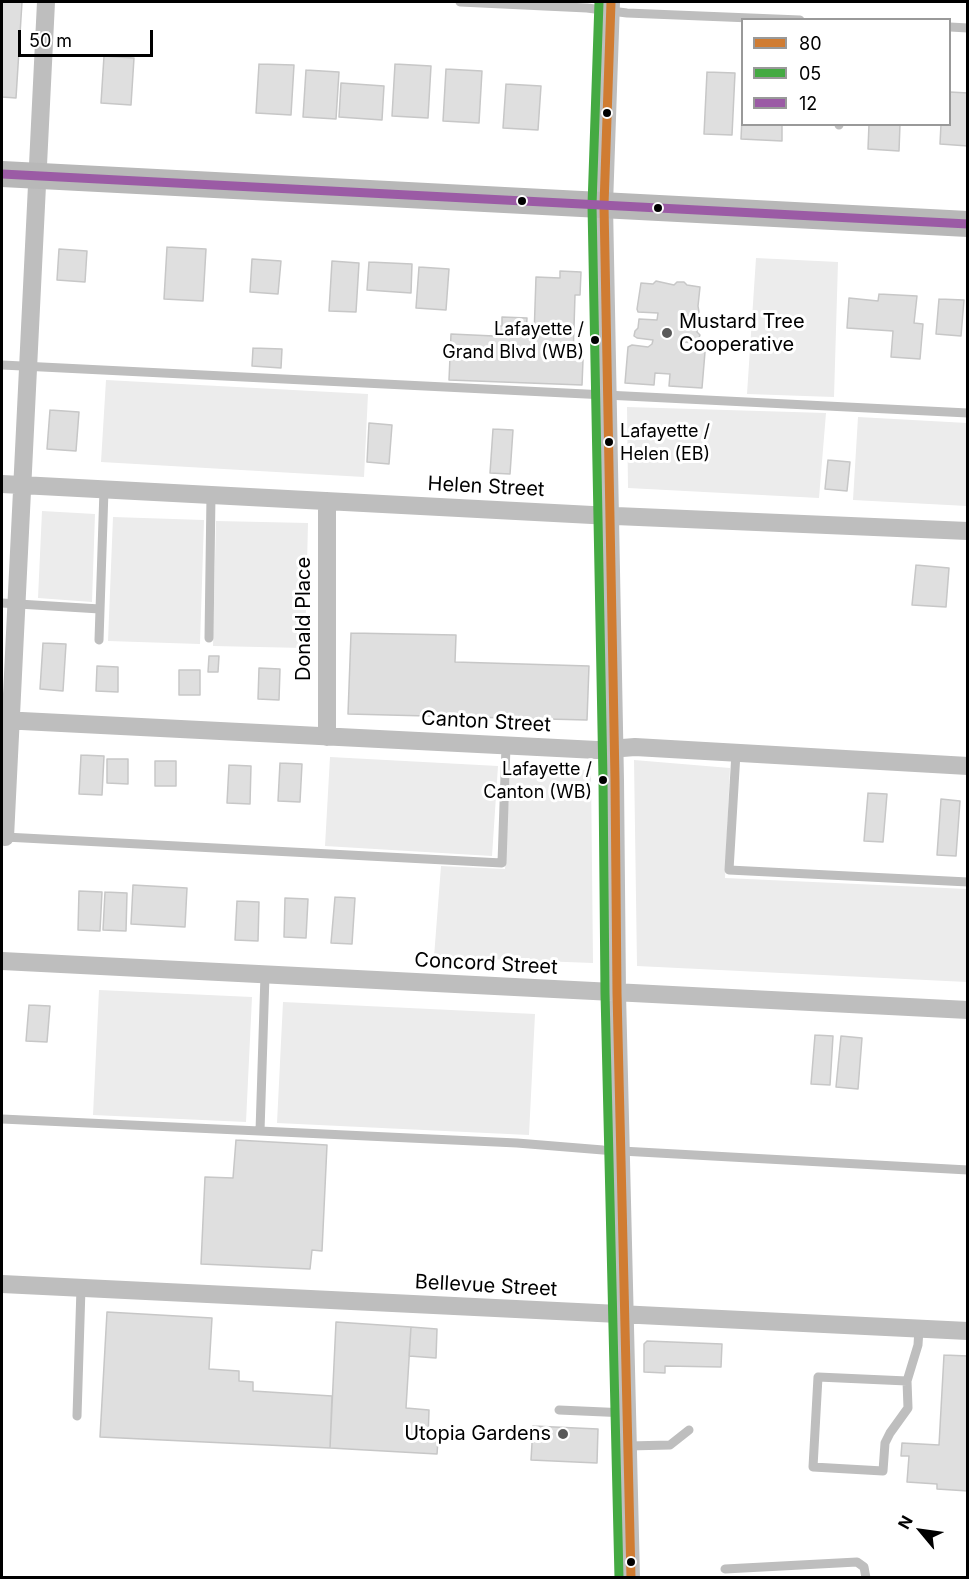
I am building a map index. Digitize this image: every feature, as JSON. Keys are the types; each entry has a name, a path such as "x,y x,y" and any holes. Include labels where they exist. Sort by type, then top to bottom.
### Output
{"main road":[{"path":"2,174 968,224"}],"street":[{"path":"5,837 9,604 21,485 46,2"},
{"path":"611,6 604,205 620,1151 631,1578"},
{"name":"Helen Street","path":"2,484 968,531"},
{"name":"Donald Place","path":"327,501 327,737"},
{"name":"Canton Street","path":"6,721 597,750 635,747 968,766"},
{"name":"Concord Street","path":"2,961 968,1010"},
{"name":"Bellevue Street","path":"2,1284 968,1331"}],"lane":[{"path":"460,2 611,6 773,18"},
{"path":"951,27 968,28"},
{"path":"2,365 968,413"},
{"path":"99,640 104,490"},
{"path":"209,638 211,495"},
{"path":"9,604 100,609"},
{"path":"5,837 502,862 506,746"},
{"path":"736,753 729,870 968,882"},
{"path":"260,1131 265,975"},
{"path":"2,1119 517,1143 620,1151 968,1170"},
{"path":"77,1416 81,1288"},
{"path":"908,1381 818,1377 813,1467 883,1471 885,1443 908,1408 908,1381 918,1345 919,1329"},
{"path":"559,1410 627,1413"},
{"path":"628,1446 670,1446 689,1430"},
{"path":"725,1569 857,1562 864,1567 866,1578"}],"shaded area":[{"path":"756,258 838,262 834,397 747,394"},
{"path":"106,380 368,394 364,477 101,462"},
{"path":"627,407 826,413 819,498 628,488"},
{"path":"858,417 967,423 967,506 853,500"},
{"path":"42,511 95,514 92,602 38,598"},
{"path":"113,517 204,520 200,644 108,641"},
{"path":"216,521 308,523 305,648 213,646"},
{"path":"330,757 498,766 492,856 325,846"},
{"path":"634,760 730,768 725,878 967,889 967,982 637,966"},
{"path":"510,768 591,770 593,963 434,957 441,866 505,869"},
{"path":"99,990 252,997 246,1122 93,1115"},
{"path":"283,1002 535,1014 529,1135 277,1123"}],"building":[{"path":"2,2 22,2 16,98 2,97"},
{"path":"104,56 134,58 131,105 101,103"},
{"path":"259,64 294,65 291,115 256,113"},
{"path":"395,64 431,66 428,118 392,116"},
{"path":"446,69 482,71 479,123 443,121"},
{"path":"306,70 339,72 336,119 303,117"},
{"path":"707,72 735,73 732,135 704,134"},
{"path":"341,83 384,86 382,120 339,117"},
{"path":"506,84 541,86 538,130 503,128"},
{"path":"951,92 968,93 968,146 940,144 941,126 951,126"},
{"path":"742,126 782,126 782,141 741,139"},
{"path":"869,126 900,126 899,151 868,149"},
{"path":"167,247 206,249 203,301 164,299"},
{"path":"59,249 87,251 85,282 57,280"},
{"path":"252,259 281,261 278,294 250,292"},
{"path":"332,261 359,263 356,312 329,311"},
{"path":"369,262 412,264 411,293 367,290"},
{"path":"419,267 449,269 446,310 416,308"},
{"path":"560,271 581,272 580,295 575,295 573,359 583,360 582,385 449,380 451,334 494,336 494,326 502,326 502,317 527,318 526,335 534,336 536,277 560,278"},
{"name":"Mustard Tree Cooperative","path":"656,281 674,285 677,282 684,282 687,285 700,287 699,312 696,316 681,316 680,322 698,322 697,332 700,335 697,343 681,342 681,345 684,348 705,352 702,388 669,386 670,374 655,373 654,385 625,383 628,347 632,345 648,347 652,344 653,340 634,336 639,319 657,320 658,313 638,312 637,309 641,283 653,284"},
{"path":"879,294 917,296 914,323 923,324 920,359 891,357 893,331 847,328 849,298 878,301"},
{"path":"939,299 964,300 961,336 936,334"},
{"path":"253,348 282,349 281,368 252,366"},
{"path":"50,410 79,412 76,451 47,449"},
{"path":"369,423 392,425 389,464 367,462"},
{"path":"493,429 513,430 510,474 490,473"},
{"path":"828,460 850,462 847,491 825,489"},
{"path":"916,565 949,568 946,607 912,605"},
{"path":"351,633 456,635 455,662 589,666 587,720 348,714"},
{"path":"43,643 66,644 63,691 40,689"},
{"path":"209,656 219,656 218,672 208,672"},
{"path":"97,666 118,667 118,692 96,691"},
{"path":"259,668 280,669 279,700 258,699"},
{"path":"179,670 200,670 200,695 179,695"},
{"path":"81,755 104,756 102,795 79,794"},
{"path":"107,759 128,759 128,784 107,783"},
{"path":"155,761 176,761 176,786 155,786"},
{"path":"280,763 302,764 300,802 278,801"},
{"path":"229,765 251,766 250,804 227,803"},
{"path":"868,793 887,794 883,842 864,841"},
{"path":"941,799 960,801 956,856 937,855"},
{"path":"133,885 187,888 185,927 131,924"},
{"path":"79,891 102,892 100,931 78,930"},
{"path":"105,892 127,893 126,931 103,930"},
{"path":"335,897 355,898 352,944 331,943"},
{"path":"285,898 308,899 306,938 284,937"},
{"path":"237,901 259,902 258,941 235,940"},
{"path":"29,1005 50,1006 47,1042 26,1041"},
{"path":"815,1035 833,1036 830,1085 811,1084"},
{"path":"841,1036 862,1038 858,1089 836,1087"},
{"path":"236,1140 327,1145 322,1251 312,1250 310,1269 201,1264 205,1177 233,1178"},
{"path":"107,1312 212,1318 209,1369 239,1371 239,1381 253,1382 253,1391 332,1396 330,1448 100,1437"},
{"path":"336,1322 411,1327 406,1408 429,1410 428,1440 438,1441 437,1454 330,1448"},
{"path":"411,1327 437,1329 436,1358 409,1356"},
{"path":"647,1341 722,1344 721,1367 665,1366 665,1373 644,1372 644,1344"},
{"path":"944,1355 968,1356 968,1491 937,1489 937,1484 907,1482 909,1456 901,1456 902,1443 939,1445"},
{"path":"533,1426 598,1429 597,1463 531,1460"}],"transit line":[{"name":"05","path":"599,2 592,205 605,993 619,1578"},
{"name":"80","path":"611,2 604,205 617,993 631,1578"},
{"name":"12","path":"2,174 968,224"}],"place":[{"name":"Mustard Tree Cooperative","path":"667,333"},
{"name":"Lafayette / Grand Blvd (WB)","path":"595,340"},
{"name":"Lafayette / Helen (EB)","path":"609,442"},
{"name":"Lafayette / Canton (WB)","path":"603,780"},
{"name":"Utopia Gardens","path":"563,1434"}]}
